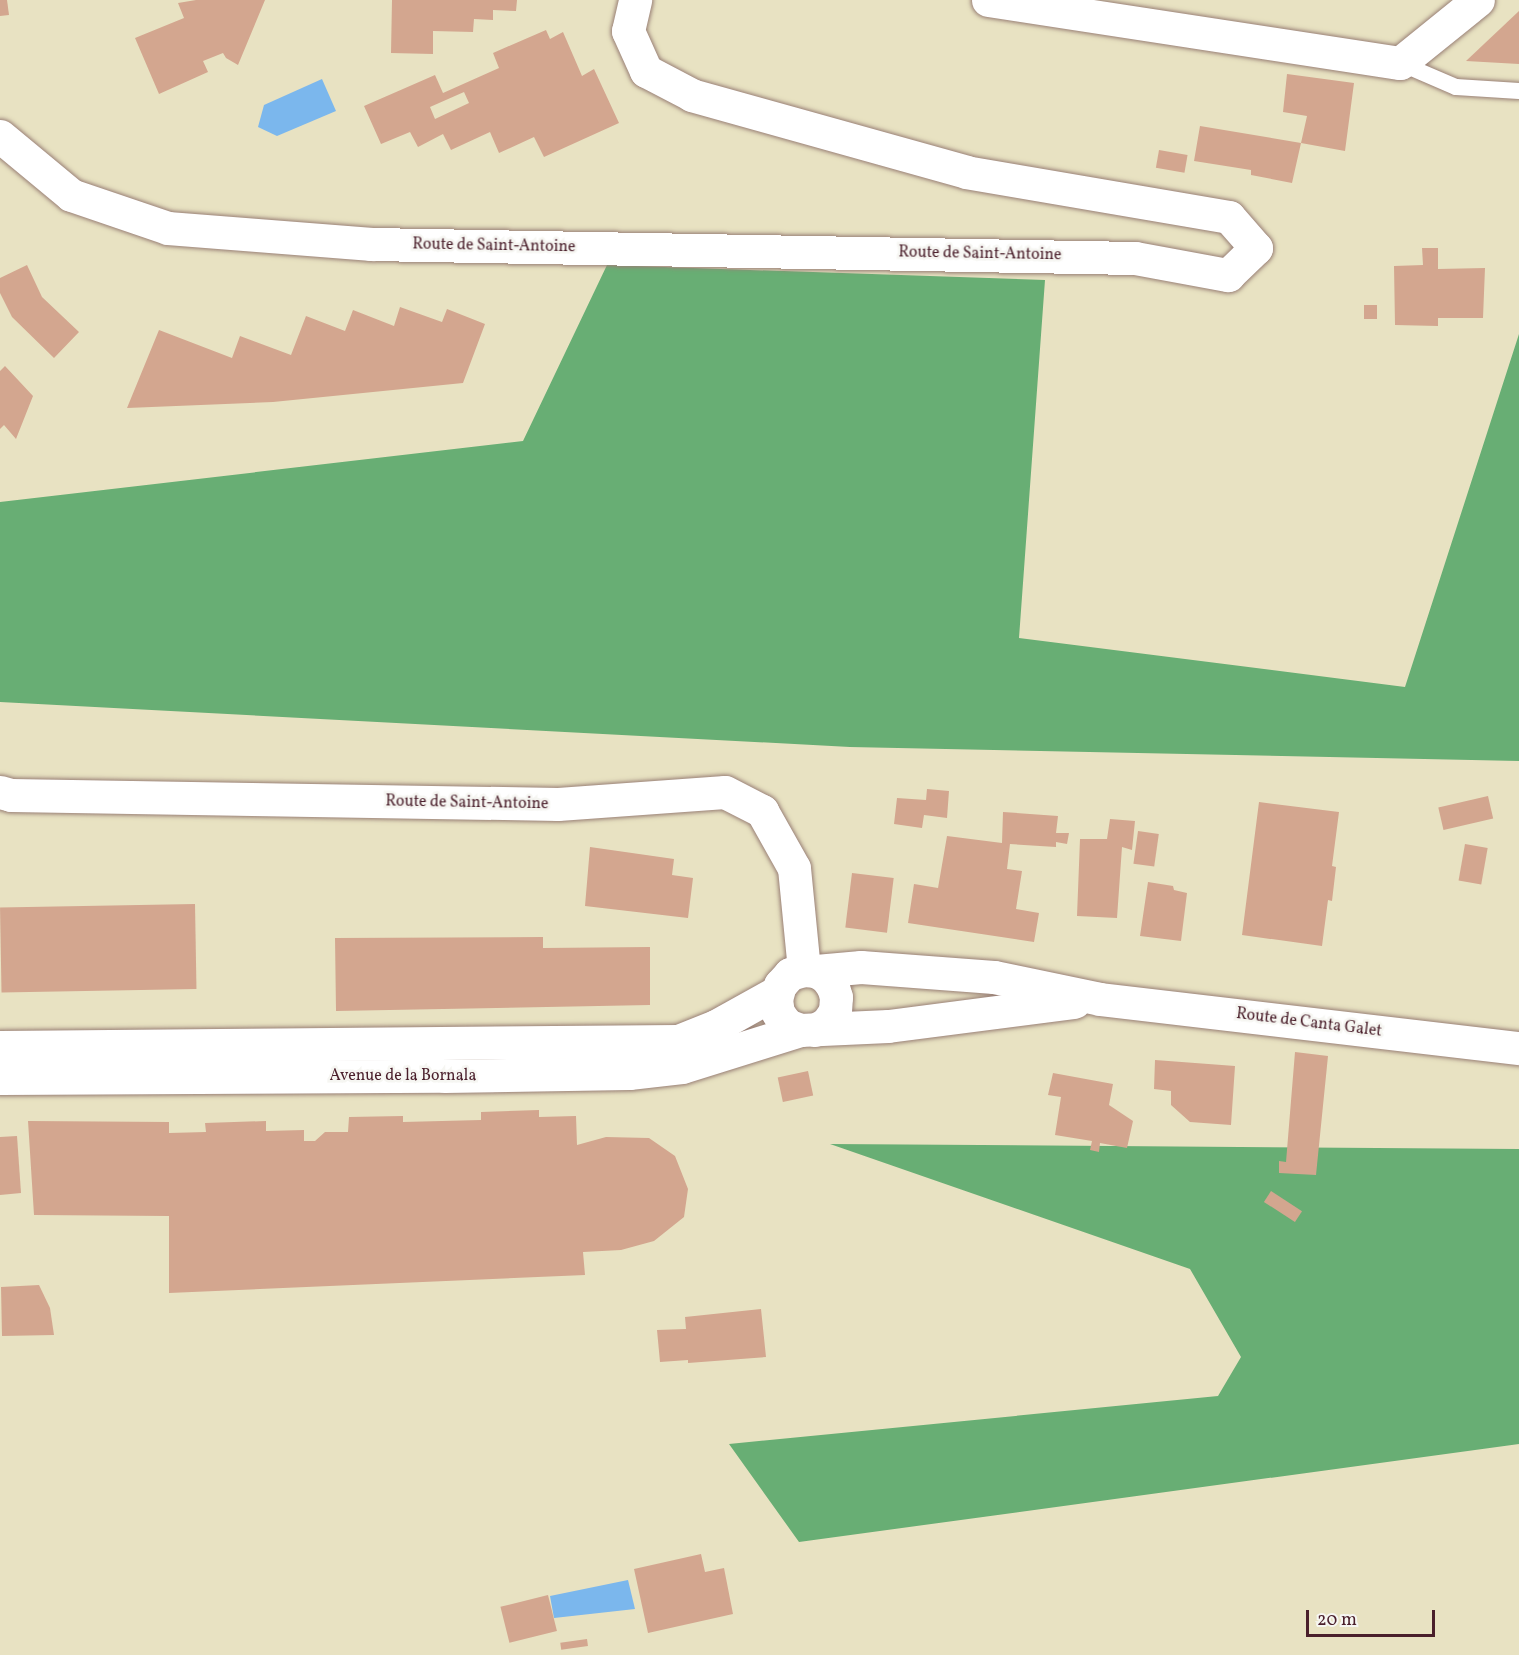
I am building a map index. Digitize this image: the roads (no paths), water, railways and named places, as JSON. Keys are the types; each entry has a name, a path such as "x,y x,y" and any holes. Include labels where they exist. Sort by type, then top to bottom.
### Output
{"street":[{"name":"Route de Saint-Antoine","path":"0,136 71,195 168,228 371,244 1135,258 1228,275 1256,248 1230,217 967,172 692,94 646,70 628,31 635,0"},
{"path":"988,0 1400,63 1478,0"},
{"name":"Route de Saint-Antoine","path":"0,792 11,795 558,804 725,792 762,811 794,868 810,971"},
{"name":"Route de Canta Galet","path":"810,971 871,967 994,977 1100,999 1519,1048"},
{"path":"810,971 826,977 836,997 835,1011 827,1023 807,1030 787,1024 778,1013 777,992 780,985 790,975 810,971"},
{"name":"Avenue de la Bornala","path":"0,1047 678,1041 716,1026 777,992"},
{"name":"Route de Canta Galet","path":"807,1030 888,1026 1100,999"},
{"name":"Avenue de la Bornala","path":"0,1078 444,1077 629,1073 682,1067 807,1030"}],"lane":[{"path":"1400,63 1456,87 1519,92"}],"water":[{"path":"322,79 336,111 277,136 258,127 264,105"},
{"path":"628,1580 635,1609 554,1618 550,1596"}]}
